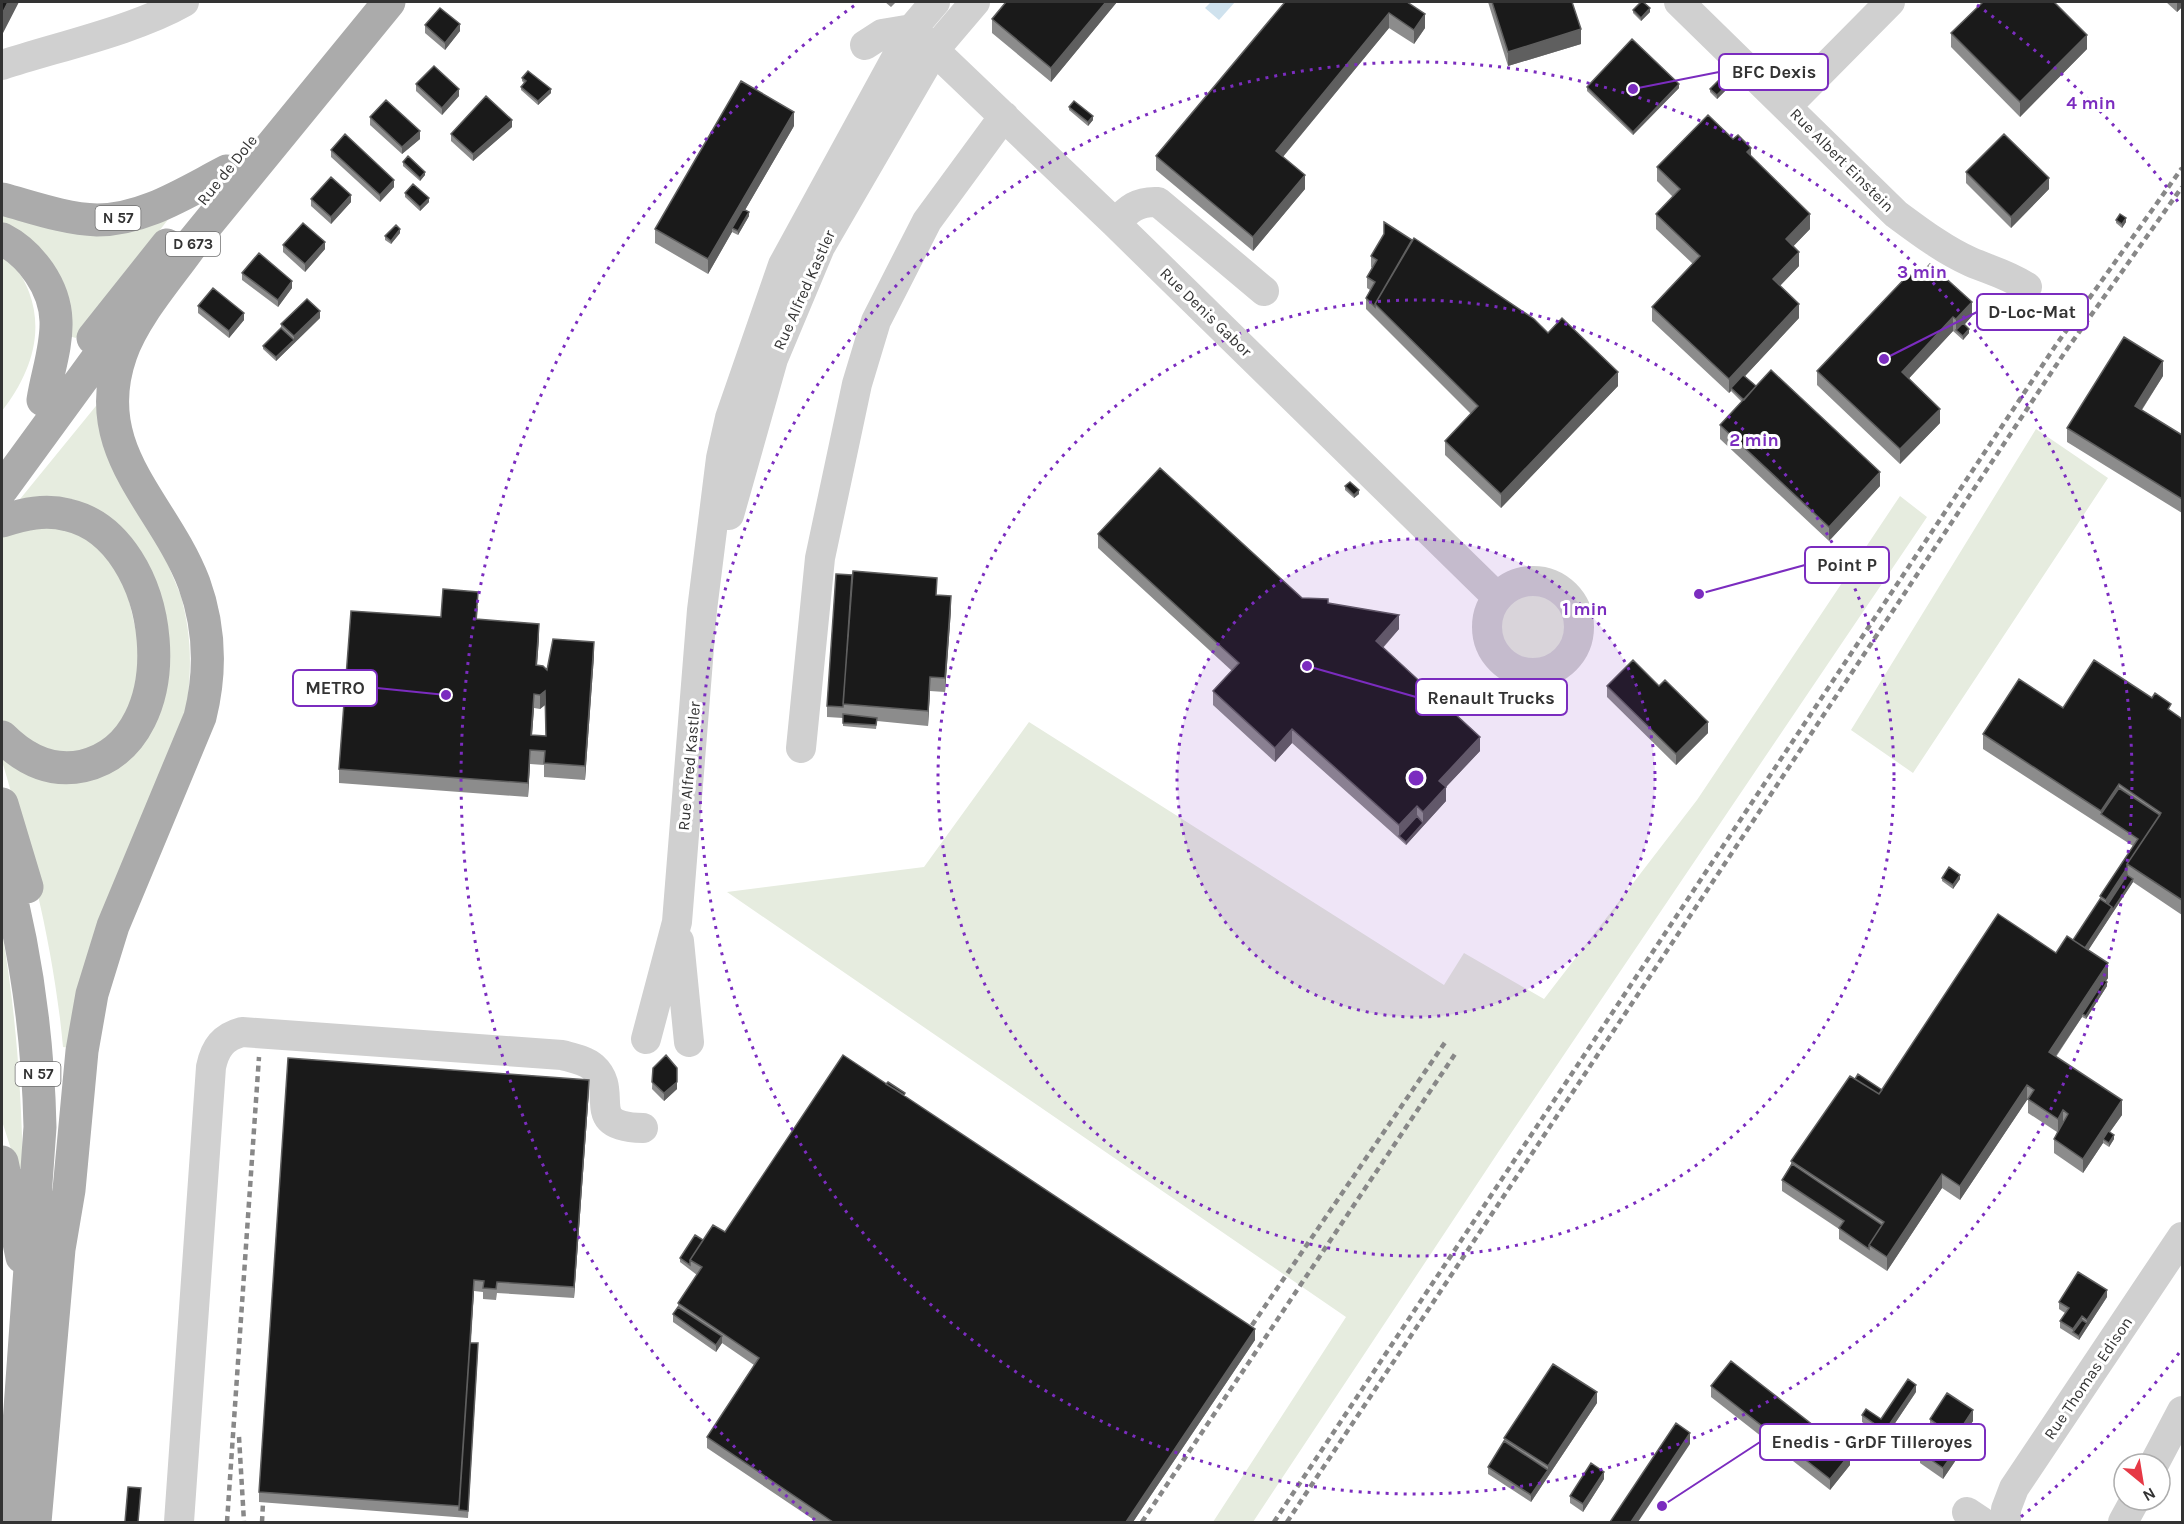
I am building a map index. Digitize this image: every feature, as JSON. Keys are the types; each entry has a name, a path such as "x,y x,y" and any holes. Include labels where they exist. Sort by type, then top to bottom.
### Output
{"main road":[{"name":"Rue de Dole","path":"2,489 53,404 227,171 364,2"},
{"name":"Rue de Dole","path":"2,452 53,404 193,243 388,2"},
{"name":"N 57","path":"2,199 74,217 97,220 124,217 148,210 227,171"},
{"path":"2,239 28,258 42,276 52,300 56,321 53,404"},
{"path":"59,1249 69,1190 82,1051 92,994 113,926 200,717 207,689 206,632 194,585 170,534 122,454 114,425 115,380 121,353 133,330 193,243"},
{"path":"2,521 24,514 48,512 69,515 88,522 115,542 127,556 144,593 154,658 149,694 141,716 121,744 100,760 74,768 53,767 33,762 15,751 2,737"},
{"name":"N 57","path":"2,804 36,924 50,1011 59,1126 59,1249 35,1522"},
{"name":"N 57","path":"2,862 27,970 38,1067 39,1155 12,1522"},
{"path":"2,1162 30,1288"}],"street":[{"path":"2,65 132,24 184,2"},
{"name":"Rue Alfred Kastler","path":"646,1039 677,922 702,610 721,458 730,418 783,265 912,29 936,2"},
{"name":"Rue Alfred Kastler","path":"702,610 773,359 820,247 935,49 975,2"},
{"name":"Rue Albert Einstein","path":"1680,2 1896,214 1923,234 1970,262 2009,275 2027,286"},
{"path":"1787,106 1890,2"},
{"path":"865,45 882,34 912,29"},
{"name":"Rue Denis Gabor","path":"912,29 1115,223 1497,597"},
{"path":"801,748 820,558 857,384 876,321 927,221 1004,116"},
{"path":"1115,223 1131,207 1144,202 1158,202 1264,291"},
{"name":"Rue de Dole","path":"53,404 115,380"},
{"name":"Rue Alfred Kastler","path":"677,922 689,1042"},
{"path":"179,1522 211,1067 221,1043 231,1035 242,1032 562,1055 584,1061 595,1068 601,1080 606,1108 612,1123 621,1128 643,1128"},
{"name":"Rue Thomas Edison","path":"2006,1522 2006,1509 2014,1488 2182,1237"},
{"path":"2160,1452 2182,1411"}],"shaded area":[{"path":"2,213 170,217 76,338 65,335 2,227"},
{"path":"2,256 14,267 29,292 34,308 35,339 27,369 12,398 2,411"},
{"path":"100,401 181,596 188,628 190,670 186,716 71,1048 63,1047 54,974 40,902 2,761 4,757 134,749 146,568 16,504"},
{"path":"2036,429 2108,478 1913,773 1851,730"},
{"path":"1900,496 1927,517 1499,1151 1253,1522 1213,1522 1346,1317 727,892 924,867 1029,722 1444,985 1464,953 1544,999 1697,800"},
{"path":"72,526 122,569 144,667 120,730 89,752 55,755 5,726 2,721 2,534 12,528"},
{"path":"1531,592 1550,598 1560,608 1566,627 1560,646 1550,656 1531,662 1512,656 1502,646 1496,627 1502,608 1512,598"},
{"path":"2,932 17,1050 23,1168 17,1168 2,1121"}],"water":[{"path":"1211,2 1235,2 1219,20 1205,8"}],"building":[{"path":"2,2 8,2 2,14"},
{"path":"1006,2 1106,2 1051,68 992,19"},
{"path":"1285,2 1407,2 1425,14 1414,30 1389,13 1276,151 1305,175 1253,237 1156,156"},
{"path":"1492,2 1572,2 1581,29 1508,52"},
{"path":"1641,2 1650,8 1641,18 1633,10"},
{"path":"1983,2 2054,2 2087,35 2020,102 1951,33"},
{"path":"440,8 460,24 445,43 425,25"},
{"path":"1632,39 1679,84 1633,132 1587,87"},
{"path":"434,66 459,89 442,108 416,84"},
{"path":"528,71 551,89 538,101 521,87 526,81 522,78"},
{"path":"1721,78 1728,84 1717,95 1710,89"},
{"path":"741,81 794,112 708,259 655,229"},
{"path":"486,96 512,120 473,154 451,134"},
{"path":"386,100 420,131 402,147 370,117"},
{"path":"1074,101 1093,116 1088,122 1069,107"},
{"path":"1708,115 1733,139 1738,135 1751,148 1747,152 1810,214 1786,239 1799,252 1773,279 1799,304 1729,379 1652,307 1700,256 1656,214 1680,189 1657,167"},
{"path":"345,134 394,180 380,195 331,150"},
{"path":"2004,134 2049,178 2011,217 1966,172"},
{"path":"408,156 425,172 420,178 403,162"},
{"path":"331,177 351,195 331,217 311,199"},
{"path":"413,184 429,198 420,207 405,193"},
{"path":"743,209 749,212 738,231 732,228"},
{"path":"2120,214 2126,218 2122,224 2116,220"},
{"path":"1384,222 1412,240 1375,307 1366,298 1375,282 1367,277 1377,260 1371,256 1384,234"},
{"path":"303,223 325,242 305,264 283,245"},
{"path":"396,225 400,229 391,241 385,236"},
{"path":"1414,238 1534,319 1548,333 1562,318 1618,372 1501,494 1445,441 1478,406 1375,304"},
{"path":"259,253 292,281 278,300 242,273"},
{"path":"1930,264 1972,302 1956,319 1953,317 1902,372 1940,409 1900,449 1817,371 1909,274 1915,280"},
{"path":"213,288 244,313 229,331 198,306"},
{"path":"307,299 320,311 294,336 281,324"},
{"path":"1963,323 1969,329 1963,336 1956,330"},
{"path":"281,328 294,340 276,357 263,346"},
{"path":"2124,337 2163,361 2135,406 2182,435 2182,499 2067,428"},
{"path":"1771,370 1880,472 1829,527 1720,425"},
{"path":"1743,375 1756,386 1744,400 1731,388"},
{"path":"1160,468 1302,598 1328,599 1328,603 1399,615 1376,641 1480,737 1439,781 1446,787 1423,812 1417,806 1399,825 1292,729 1275,748 1213,691 1239,663 1098,534"},
{"path":"1350,482 1359,490 1354,495 1345,486"},
{"path":"853,571 937,578 936,595 951,596 945,678 930,677 928,711 843,704"},
{"path":"836,574 852,575 843,707 827,706"},
{"path":"443,589 478,592 476,619 539,624 536,665 543,666 547,670 553,639 594,642 585,766 544,763 545,751 530,750 528,783 339,769 351,611 441,617","holes":["545,691 546,736 531,735 534,694 540,695"]},
{"path":"1633,660 1659,686 1665,680 1708,722 1676,754 1607,686"},
{"path":"2094,660 2152,698 2155,693 2171,704 2168,709 2182,719 2182,900 2127,864 2161,813 2119,784 2101,811 1983,734 2019,679 2063,708"},
{"path":"843,714 877,718 876,725 843,723"},
{"path":"2119,788 2160,815 2106,900 2100,896 2138,839 2101,814"},
{"path":"1417,816 1423,823 1406,842 1399,836"},
{"path":"1949,867 1960,875 1953,885 1942,878"},
{"path":"2127,875 2133,879 2112,911 2112,907 2108,904"},
{"path":"2100,899 2112,907 2085,948 2073,940"},
{"path":"1998,914 2056,953 2067,936 2108,963 2049,1052 2122,1100 2083,1159 2054,1139 2068,1114 2063,1110 2058,1119 2028,1099 2034,1090 2027,1085 1960,1186 1942,1174 1887,1257 1869,1245 1884,1222 1791,1161 1850,1076 1879,1094"},
{"path":"2104,980 2107,982 2086,1016 2082,1014"},
{"path":"666,1055 677,1068 677,1082 664,1093 652,1082 653,1068"},
{"path":"843,1055 1255,1329 1126,1522 833,1522 707,1437 759,1358 678,1303 702,1267 690,1260 713,1225 725,1232"},
{"path":"288,1058 589,1080 574,1287 497,1282 496,1289 483,1288 484,1281 474,1280 459,1506 259,1492"},
{"path":"1858,1074 1882,1090 1879,1094 1855,1079"},
{"path":"888,1082 905,1093 904,1095 886,1084"},
{"path":"2108,1131 2114,1135 2109,1143 2103,1139"},
{"path":"1792,1164 1882,1225 1869,1245 1869,1249 1839,1228 1844,1221 1782,1180"},
{"path":"695,1235 703,1240 690,1260 690,1265 680,1258"},
{"path":"2078,1272 2107,1290 2087,1320 2082,1316 2073,1329 2060,1321 2069,1308 2059,1302"},
{"path":"678,1307 722,1336 716,1345 673,1314"},
{"path":"2082,1320 2087,1323 2079,1336 2073,1332"},
{"path":"470,1343 478,1343 468,1511 459,1510"},
{"path":"1731,1361 1850,1454 1830,1479 1711,1386"},
{"path":"1553,1364 1597,1392 1548,1466 1504,1438"},
{"path":"1908,1379 1916,1385 1885,1431 1862,1415 1866,1409 1881,1419"},
{"path":"1947,1393 1973,1410 1956,1436 1962,1441 1943,1468 1920,1452 1938,1425 1930,1419"},
{"path":"1676,1423 1690,1433 1631,1522 1610,1522"},
{"path":"1504,1441 1548,1470 1531,1495 1488,1467"},
{"path":"1591,1463 1604,1472 1583,1504 1570,1496"},
{"path":"128,1487 141,1488 138,1522 125,1522"}],"railway":[{"path":"1274,1522 2056,345 2182,168"},
{"path":"1287,1522 2065,352 2182,187"},
{"path":"1246,1334 1446,1041"},
{"path":"1142,1522 1457,1051"},
{"path":"227,1522 259,1057"},
{"path":"239,1437 244,1522"},
{"path":"262,1522 263,1503"}],"place":[{"name":"BFC Dexis","path":"1633,89"},
{"name":"D-Loc-Mat","path":"1884,359"},
{"name":"Point P","path":"1699,594"},
{"name":"Renault Trucks","path":"1307,666"},
{"name":"METRO","path":"446,695"},
{"name":"Enedis - GrDF Tilleroyes","path":"1662,1506"}]}
